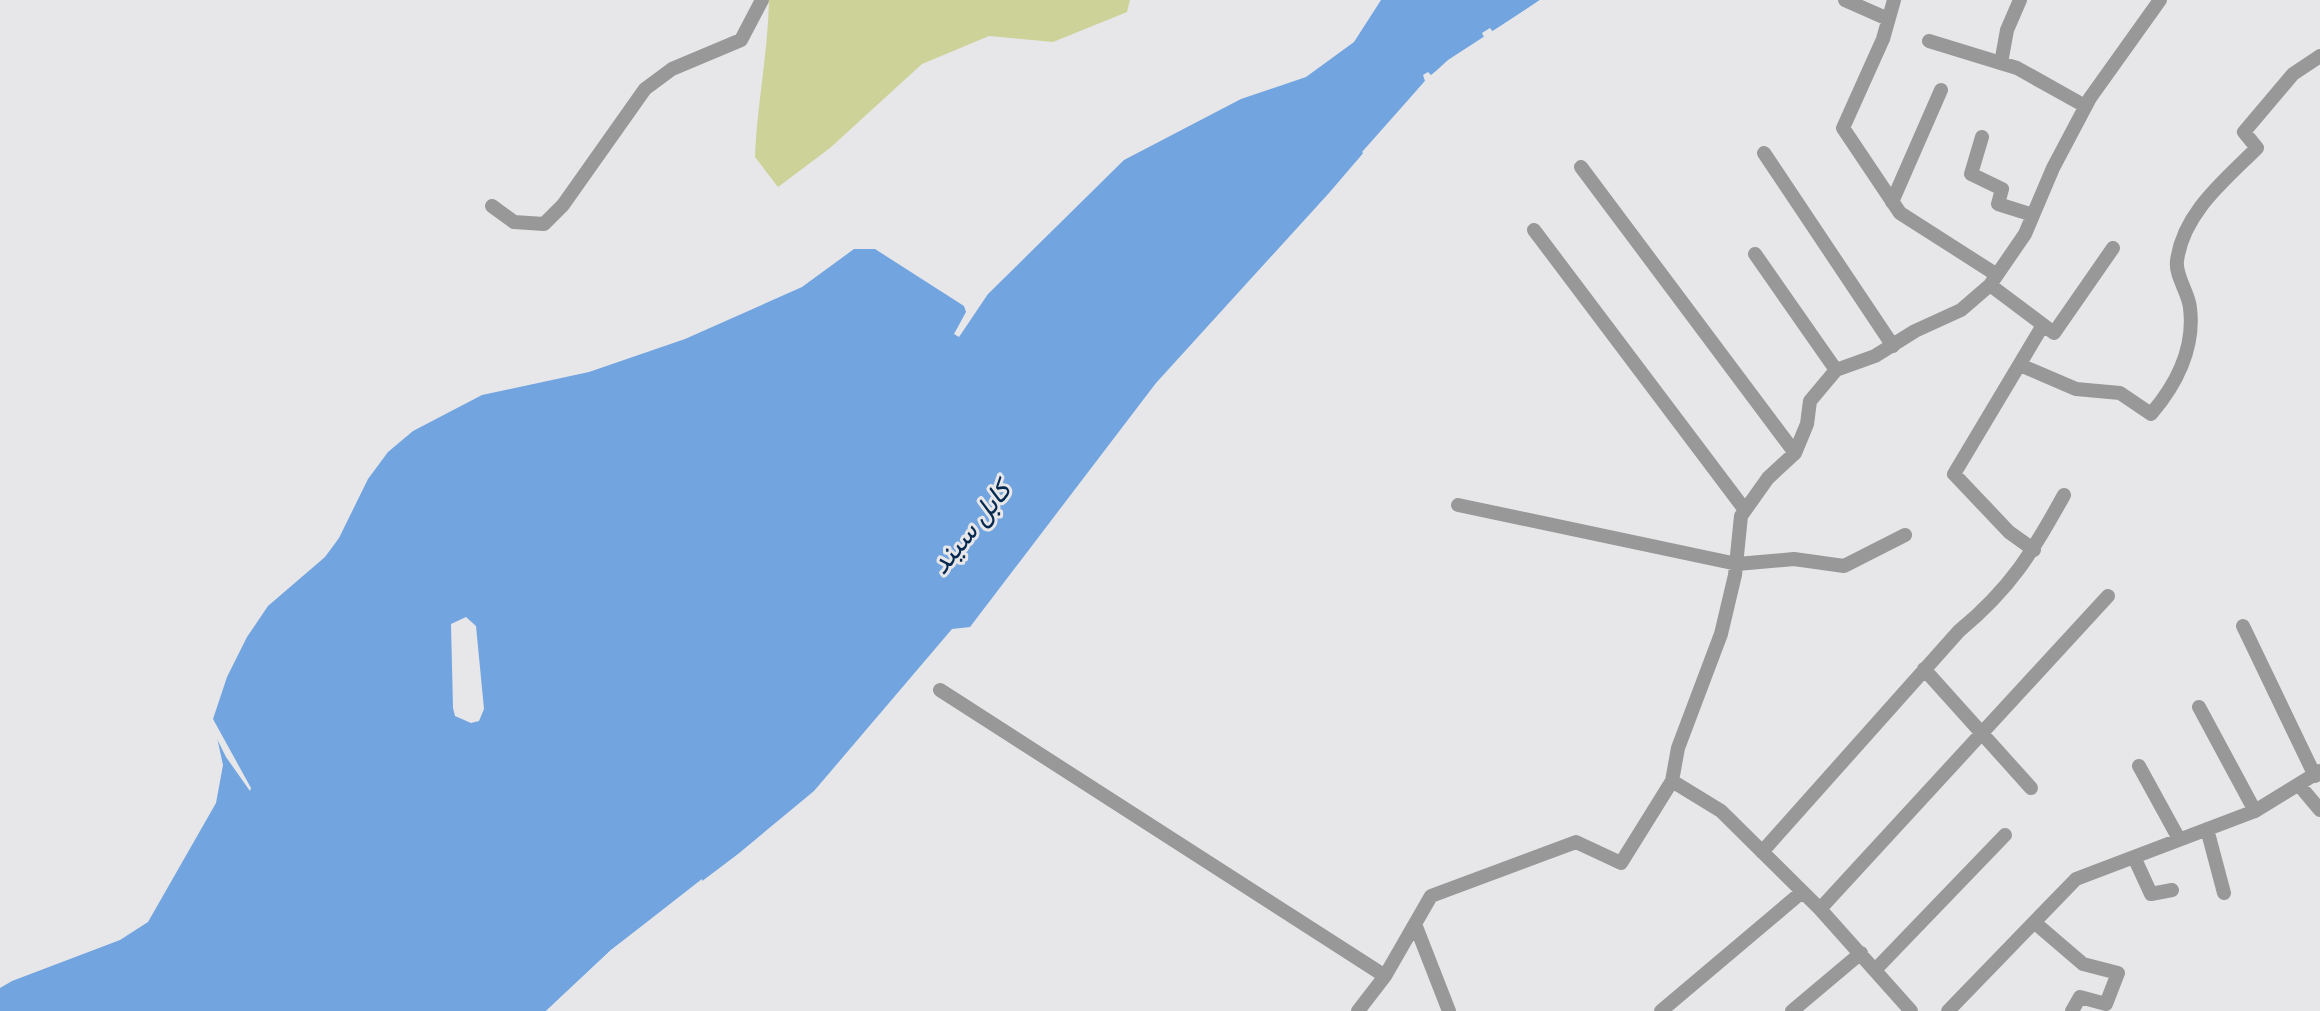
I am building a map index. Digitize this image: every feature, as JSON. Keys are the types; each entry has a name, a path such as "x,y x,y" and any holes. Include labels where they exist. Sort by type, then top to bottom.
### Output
{"street":[{"path":"492,206 514,222 544,224 563,205 645,89 672,69 741,40 762,0"},
{"path":"1845,0 1888,19"},
{"path":"1894,0 1843,128 1900,213 1994,280 2054,333 2113,248"},
{"path":"2001,63 2007,30 2020,0"},
{"path":"1358,1011 1385,976 1431,896 1576,842 1621,863 1672,781 1678,748 1721,634 1737,564 1741,516 1768,478 1795,453 1807,424 1810,401 1836,370 1893,346 1915,331 1961,310 1994,280 2025,234 2053,168 2085,106 2125,45 2160,0"},
{"path":"1929,41 2017,68 2085,106"},
{"path":"2020,365 2076,389 2120,393 2151,414 2172,390 2189,343 2190,307 2176,263 2197,209 2257,148 2244,132 2293,74 2320,56"},
{"path":"1892,202 1941,90"},
{"path":"1982,137 1971,174 2002,189 1998,204 2033,215"},
{"path":"1764,153 1893,346"},
{"path":"1581,167 1795,453"},
{"path":"1534,230 1745,510"},
{"path":"1755,254 1836,370"},
{"path":"2034,550 2009,532 1954,474 2043,325"},
{"path":"1762,852 1959,631 1997,600 2034,550 2064,495"},
{"path":"1458,505 1737,564 1794,559 1844,566 1905,535"},
{"path":"1820,909 2108,596"},
{"path":"1948,1011 2076,879 2255,811 2318,774 2243,626"},
{"path":"1924,669 2031,788"},
{"path":"940,690 1385,976"},
{"path":"2199,707 2255,811"},
{"path":"2139,766 2179,839"},
{"path":"1672,781 1721,811 1820,909 1911,1011"},
{"path":"2299,785 2320,810"},
{"path":"2207,829 2224,893"},
{"path":"1875,970 2005,835"},
{"path":"2134,857 2151,894 2172,890"},
{"path":"1661,1011 1802,892"},
{"path":"2034,922 2083,964 2118,973 2106,1004 2080,997 2072,1011"},
{"path":"1415,924 1449,1011"},
{"path":"1792,1011 1861,953"}],"green space":[{"path":"769,0 1130,0 1127,12 1053,42 989,36 922,64 830,148 778,187 755,157"}],"water":[{"name":"کابل سيند","path":"1381,0 1540,0 1448,60 1425,81 1329,193 1156,383 970,627 952,629 814,791 738,854 611,950 546,1011 0,1011 0,988 120,940 148,922 216,803 223,765 213,719 227,677 247,637 268,606 325,557 339,538 368,479 388,452 413,431 482,395 589,372 685,339 802,287 854,249 875,249 964,306 966,312 954,334 959,337 988,294 1124,160 1241,99 1306,77 1354,42","holes":["466,617 476,626 484,709 479,721 471,723 455,716 453,708 451,624"]}],"pier":[{"path":"1540,0 1543,2 1529,13 1450,63 1365,155 1362,152 1425,81 1423,75 1428,72 1431,75 1484,37 1482,33 1490,28 1493,32"},
{"path":"213,719 250,791 226,757 213,731"},
{"path":"702,879 703,883 614,953 552,1011 546,1011 611,950"}]}
